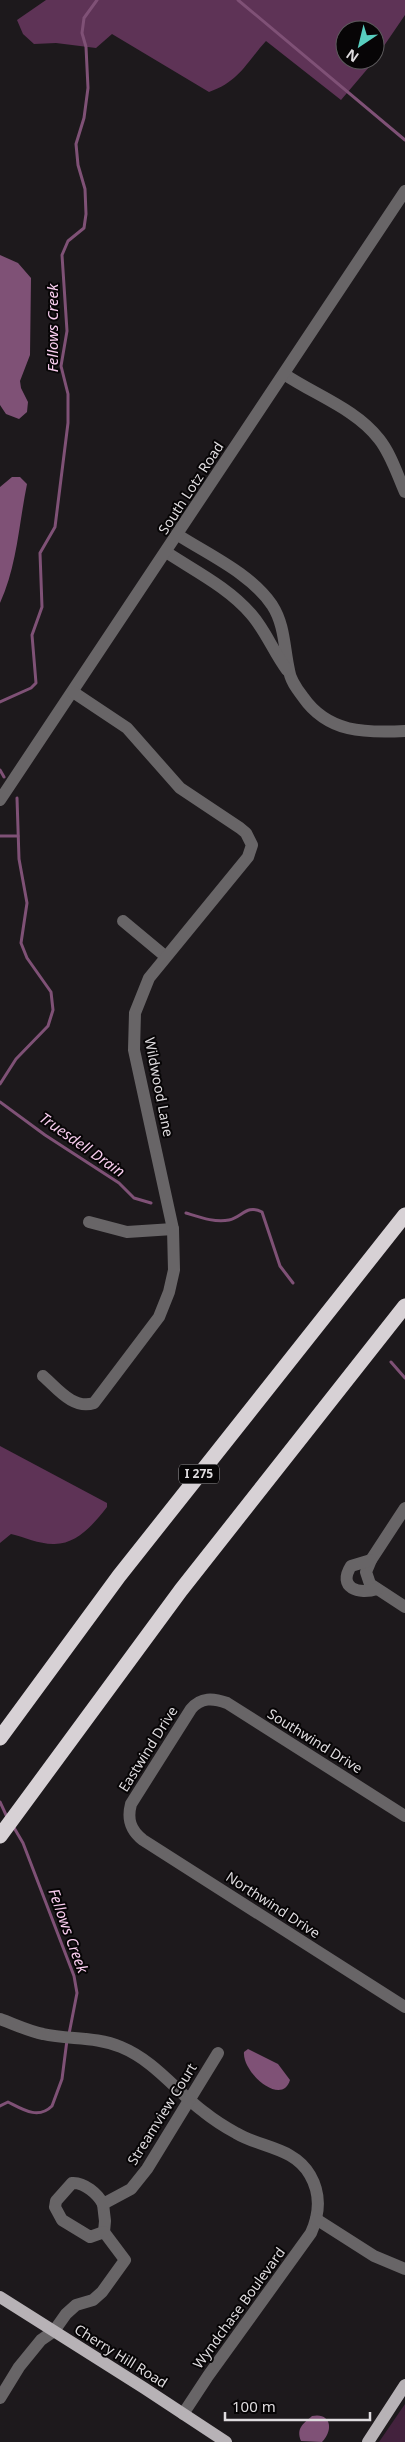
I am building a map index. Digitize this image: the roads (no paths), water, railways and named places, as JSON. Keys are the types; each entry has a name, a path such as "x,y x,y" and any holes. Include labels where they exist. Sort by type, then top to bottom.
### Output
{"highway":[{"name":"I 275","path":"0,1738 119,1576 405,1215"},
{"path":"0,1836 181,1590 405,1306"}],"main road":[{"name":"Cherry Hill Road","path":"0,2297 226,2442"},
{"path":"368,2442 405,2385"}],"street":[{"name":"South Lotz Road","path":"0,800 402,199"},
{"path":"284,374 355,417 373,432 387,450 405,492"},
{"path":"178,535 246,579 271,604 280,622 287,650 289,672"},
{"path":"166,552 223,589 248,610 260,625 289,672 295,686 311,708 335,724 362,732 405,732"},
{"path":"248,610 263,595"},
{"name":"Wildwood Lane","path":"43,1376 74,1403 88,1405 98,1400 159,1317 169,1292 174,1270 173,1229 134,1050 135,1013 144,986 165,956 248,857 252,845 250,838 240,828 198,801 174,782 127,728 73,692"},
{"path":"123,921 165,956"},
{"path":"89,1222 127,1232 173,1229"},
{"path":"405,1508 366,1568 366,1576 370,1584 405,1607"},
{"path":"371,1560 351,1566 347,1575 348,1582 354,1590 360,1592 377,1589"},
{"name":"Southwind Drive","path":"206,1699 217,1699 227,1703 405,1816"},
{"name":"Eastwind Drive","path":"130,1824 129,1812 131,1804 191,1709 198,1702 206,1699"},
{"name":"Northwind Drive","path":"130,1824 136,1834 143,1840 405,2007"},
{"name":"Wyndchase Boulevard","path":"0,2019 42,2034 83,2037 124,2048 158,2070 203,2112 236,2133 286,2153 310,2174 318,2198 316,2219 303,2247 208,2376 183,2414"},
{"name":"Streamview Court","path":"103,2204 131,2188 147,2169 218,2053"},
{"path":"0,2398 19,2367 42,2340 54,2331 66,2314 76,2305 93,2300 102,2292 125,2260 104,2232 103,2204 99,2197 80,2184 72,2183 56,2201 55,2207 62,2220 90,2237 104,2232"},
{"path":"316,2219 374,2256 404,2270"}],"waterway":[{"name":"Fellows Creek","path":"0,702 31,688 36,683 32,635 42,607 40,553 55,527 68,423 68,394 61,366 67,331 62,255 68,241 84,228 86,214 85,189 78,165 76,144 84,118 88,88 86,47 82,33 84,18 97,0"},
{"path":"238,0 405,140"},
{"name":"Fellows Creek","path":"0,770 4,777"},
{"name":"Fellows Creek","path":"0,1084 16,1059 48,1026 53,1010 51,992 27,958 21,943 27,903 19,859 17,798"},
{"path":"0,836 18,836"},
{"name":"Truesdell Drain","path":"0,1102 45,1135 119,1183 134,1198 151,1203"},
{"name":"Truesdell Drain","path":"186,1213 207,1219 224,1221 252,1209 262,1212 280,1266 293,1283"},
{"name":"Truesdell Drain","path":"391,1362 405,1378"},
{"name":"Fellows Creek","path":"0,1802 7,1817"},
{"name":"Fellows Creek","path":"13,1826 23,1843 74,1976 77,1993 69,2034"},
{"name":"Fellows Creek","path":"0,2106 8,2102 24,2110 36,2113 47,2110 52,2106 62,2079 67,2040"}]}
